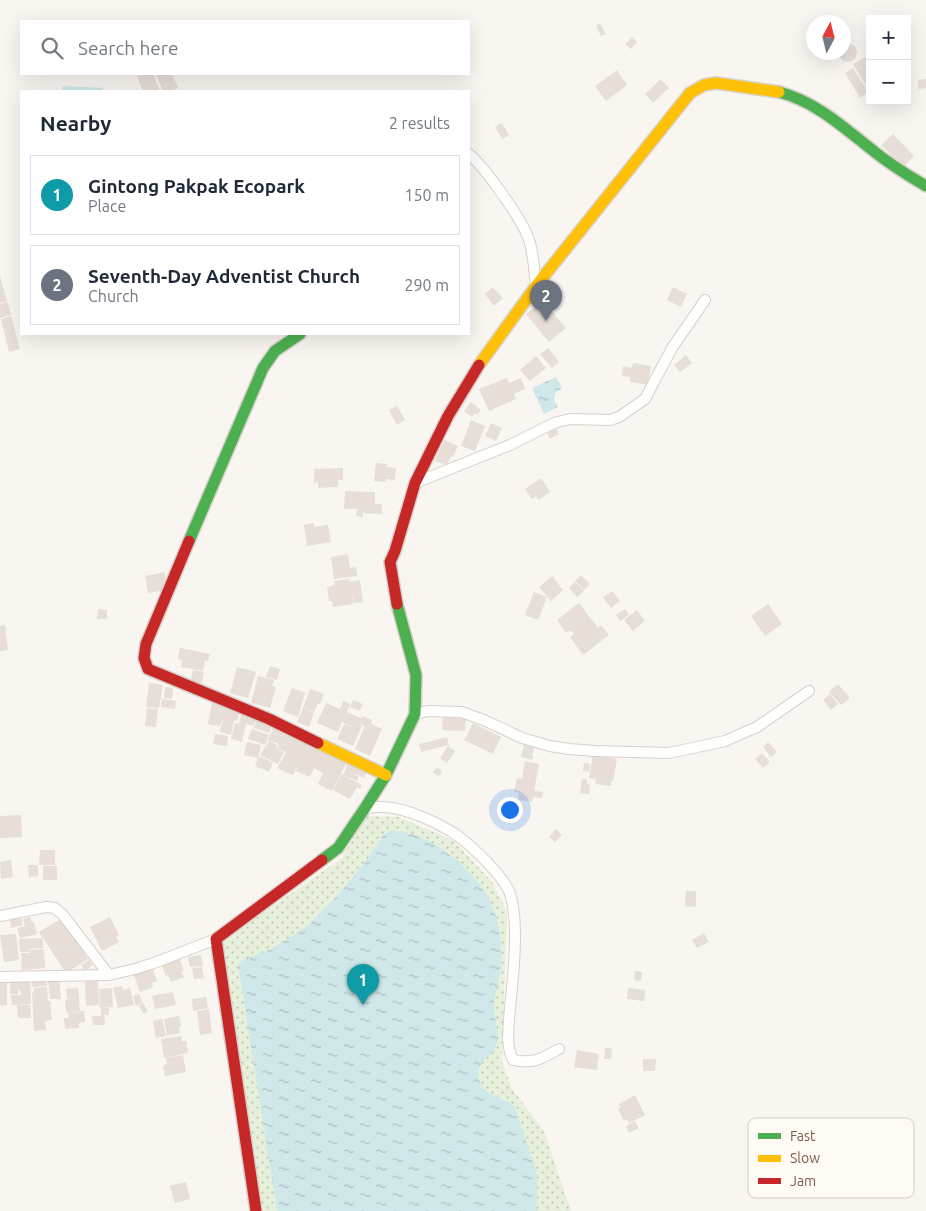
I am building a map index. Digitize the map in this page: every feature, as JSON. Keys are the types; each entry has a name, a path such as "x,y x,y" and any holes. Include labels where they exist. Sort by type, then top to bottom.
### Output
{"street":[{"path":"0,977 109,975 154,963 216,939 338,848 386,775 415,714 416,676 394,592 390,562 415,484 448,416 482,362 536,286 690,93 710,82 722,83 780,92 812,104 895,168 926,186"},
{"path":"470,155 480,165 524,227 531,247 536,286"},
{"path":"415,484 512,444 554,423 570,419 610,420 619,417 645,399 672,348 705,300"},
{"path":"298,335 277,349 267,359 258,377 147,640 144,659 148,669 269,719 386,775"},
{"path":"415,714 428,711 461,712 484,720 522,738 568,749 669,753 725,741 757,727 809,691"},
{"path":"365,808 384,807 401,810 444,826 471,845 501,878 514,907 514,967 508,1036 509,1053 513,1060 526,1063 536,1062 559,1049"},
{"path":"0,916 46,907 56,908 109,975"},
{"path":"216,939 256,1211"}],"green space":[{"path":"366,816 399,817 454,841 492,882 507,912 502,1062 512,1089 544,1131 571,1211 257,1211 213,948 342,858"}],"water":[{"path":"62,86 103,88 102,90 62,90"},
{"path":"556,377 562,388 555,393 554,401 558,407 544,414 532,388"},
{"path":"393,830 420,837 434,844 458,862 479,883 487,895 496,916 501,946 500,972 494,998 498,1039 494,1049 481,1064 478,1075 486,1091 511,1103 515,1107 537,1175 537,1211 277,1211 238,964 245,959 271,949 305,928 337,896 363,865 384,834"}],"building":[{"path":"600,23 606,34 601,36 596,26"},
{"path":"632,37 637,42 631,49 625,44"},
{"path":"851,44 855,46 857,52 855,59 849,62 843,61 851,60"},
{"path":"865,57 866,59 866,86 853,64"},
{"path":"853,68 866,89 866,94 860,98 845,73"},
{"path":"617,70 627,85 606,101 595,86"},
{"path":"153,75 160,90 143,90 137,76"},
{"path":"156,75 172,75 178,88 163,90"},
{"path":"661,79 669,88 653,103 645,94"},
{"path":"926,79 926,88 918,89 918,80"},
{"path":"502,123 509,135 502,139 495,127"},
{"path":"893,134 914,156 903,167 881,145"},
{"path":"0,276 7,301 0,303"},
{"path":"493,287 503,298 494,306 485,294"},
{"path":"673,287 687,294 681,307 667,300"},
{"path":"543,301 566,328 549,342 526,314"},
{"path":"8,302 11,315 0,318 0,304"},
{"path":"11,316 20,349 9,352 1,319"},
{"path":"548,348 559,362 552,368 540,354"},
{"path":"686,355 692,363 680,372 674,365"},
{"path":"536,356 546,368 530,381 520,370"},
{"path":"633,363 651,366 648,385 630,382 630,377 622,376 623,366 632,368"},
{"path":"507,378 509,383 521,378 525,389 514,394 516,399 489,411 479,389"},
{"path":"471,402 481,410 472,417 464,411"},
{"path":"397,406 405,420 397,425 389,410"},
{"path":"471,420 485,426 475,451 461,446"},
{"path":"491,423 502,428 496,441 485,436"},
{"path":"556,428 559,434 550,439 547,432"},
{"path":"444,440 458,446 447,465 435,461"},
{"path":"376,463 387,464 387,467 396,468 395,480 386,479 385,482 374,481"},
{"path":"343,468 343,480 338,480 338,487 318,488 318,482 314,483 314,469"},
{"path":"541,478 550,492 538,500 536,496 532,499 525,489"},
{"path":"345,491 375,492 375,504 382,504 382,514 363,513 363,517 356,516 357,509 344,509"},
{"path":"314,523 314,527 328,525 331,542 307,546 304,525"},
{"path":"348,554 350,568 356,567 357,576 334,579 331,557"},
{"path":"164,572 167,590 148,593 145,576"},
{"path":"581,575 590,584 584,590 575,581"},
{"path":"552,576 563,590 551,601 539,587"},
{"path":"349,579 350,582 360,580 363,602 354,603 352,594 353,604 333,607 332,601 329,601 327,587 335,585 334,581"},
{"path":"575,582 584,591 577,597 569,588"},
{"path":"612,591 620,601 611,608 603,597"},
{"path":"534,592 547,597 538,620 525,615"},
{"path":"579,603 598,628 601,625 609,635 583,655 570,637 574,634 570,630 566,633 557,620"},
{"path":"768,604 782,624 765,636 751,616"},
{"path":"98,609 107,610 107,619 97,619"},
{"path":"625,609 629,615 620,621 616,615"},
{"path":"637,610 645,621 633,631 624,620"},
{"path":"5,625 8,650 0,651 0,626"},
{"path":"180,648 210,654 208,661 205,660 203,671 181,667 182,660 178,659"},
{"path":"270,666 280,669 277,680 266,677"},
{"path":"237,667 256,672 248,698 230,693"},
{"path":"193,670 204,672 202,683 191,681"},
{"path":"258,676 274,680 272,686 276,687 270,708 251,703"},
{"path":"149,683 163,685 159,708 146,707"},
{"path":"838,684 850,698 841,705 829,692"},
{"path":"165,687 173,688 172,699 164,698"},
{"path":"292,688 305,693 298,717 283,711"},
{"path":"310,689 324,694 314,712 303,708"},
{"path":"830,694 838,704 831,710 823,700"},
{"path":"162,699 176,701 175,709 161,707"},
{"path":"353,700 363,704 359,711 350,707"},
{"path":"343,701 350,704 347,712 372,720 371,724 382,729 370,756 355,749 365,726 358,723 362,726 353,746 337,739 344,724 356,729 342,722 338,732 317,723 326,703 340,709"},
{"path":"212,703 240,708 237,721 234,720 231,735 220,732 223,717 220,726 208,724"},
{"path":"147,708 158,709 156,727 145,726"},
{"path":"303,708 314,713 309,727 297,722"},
{"path":"242,712 256,715 254,726 246,724 242,742 231,739 235,723 239,724"},
{"path":"258,717 273,722 269,733 254,728"},
{"path":"443,717 466,719 465,731 442,730"},
{"path":"473,723 501,737 493,754 464,740"},
{"path":"275,724 286,728 280,741 286,730 346,764 332,791 318,784 323,773 314,768 310,777 296,771 299,763 293,775 277,768 286,752 277,748 279,744 268,740"},
{"path":"252,729 269,735 265,745 248,739"},
{"path":"215,734 228,736 227,746 213,744"},
{"path":"447,737 449,745 421,752 419,744"},
{"path":"269,741 277,745 276,748 284,752 278,764 260,755"},
{"path":"247,742 261,745 258,758 244,755"},
{"path":"768,742 777,752 771,757 763,747"},
{"path":"524,745 534,747 532,760 521,757"},
{"path":"448,746 455,751 447,763 440,758"},
{"path":"762,753 770,762 763,768 755,759"},
{"path":"593,755 617,759 611,786 595,784 596,779 589,778"},
{"path":"259,756 273,763 269,772 255,766"},
{"path":"349,761 368,769 364,778 350,772 359,777 357,781 343,775"},
{"path":"525,761 539,764 534,791 543,792 542,798 533,797 532,802 518,800 519,793 514,792 517,778 522,779"},
{"path":"584,763 590,764 589,772 583,771"},
{"path":"437,767 442,771 439,776 433,772"},
{"path":"342,774 350,779 349,783 351,779 362,785 360,789 357,787 350,799 333,790"},
{"path":"582,779 587,780 587,784 590,785 589,794 580,793"},
{"path":"21,815 22,837 0,838 0,816"},
{"path":"556,829 562,835 555,842 549,837"},
{"path":"40,850 55,850 55,865 39,865"},
{"path":"11,860 13,877 1,879 0,862"},
{"path":"28,865 38,865 38,876 29,877"},
{"path":"43,866 57,866 57,880 43,880"},
{"path":"686,891 696,891 696,907 685,906"},
{"path":"19,913 23,925 11,928 9,915"},
{"path":"30,917 32,922 34,922 37,934 20,938 17,928 25,926 23,919"},
{"path":"110,917 119,935 116,937 119,942 102,951 90,927"},
{"path":"62,918 88,959 66,973 39,932"},
{"path":"704,933 709,942 697,948 692,940"},
{"path":"16,934 19,960 4,962 0,935"},
{"path":"43,938 43,948 29,949 30,952 20,952 19,939"},
{"path":"44,949 45,968 22,970 21,953 30,953 30,950"},
{"path":"201,955 203,966 190,967 188,957"},
{"path":"179,957 184,977 171,982 168,975 166,976 161,963"},
{"path":"89,960 93,965 85,971 81,965"},
{"path":"202,967 204,978 194,979 192,968"},
{"path":"152,968 157,981 152,983 153,987 140,992 134,975"},
{"path":"635,971 642,972 641,981 634,980"},
{"path":"30,976 31,1004 12,1005 11,995 21,995 20,990 18,990 18,994 10,994 10,978"},
{"path":"46,977 47,986 32,987 31,978"},
{"path":"59,977 61,999 50,999 48,978"},
{"path":"0,979 7,979 7,1006 0,1005"},
{"path":"98,980 99,1005 86,1006 85,981"},
{"path":"122,986 123,990 130,988 134,1005 118,1008 113,988"},
{"path":"47,987 52,1020 45,1021 46,1030 34,1031 32,993 34,988"},
{"path":"78,988 79,998 67,999 66,989"},
{"path":"112,988 113,1007 100,1008 99,989"},
{"path":"628,988 645,990 644,1001 627,999"},
{"path":"173,992 176,1005 155,1009 152,996"},
{"path":"139,994 143,1003 136,1006 133,996"},
{"path":"206,997 208,1008 193,1011 192,999"},
{"path":"79,998 80,1011 66,1012 65,1000"},
{"path":"143,1003 148,1011 144,1014 139,1006"},
{"path":"17,1005 30,1005 31,1018 18,1018"},
{"path":"101,1008 109,1008 109,1015 104,1015 105,1025 93,1025 92,1016 101,1016"},
{"path":"209,1009 212,1033 200,1035 197,1011"},
{"path":"84,1011 85,1022 79,1023 79,1028 65,1029 64,1018 69,1018 68,1012"},
{"path":"179,1016 180,1033 167,1036 164,1019"},
{"path":"162,1019 166,1036 156,1038 153,1021"},
{"path":"181,1036 182,1041 186,1041 188,1053 164,1058 161,1039"},
{"path":"605,1048 612,1048 611,1059 604,1059"},
{"path":"577,1050 599,1054 597,1070 574,1067"},
{"path":"183,1055 186,1072 165,1076 163,1065 167,1064 166,1058"},
{"path":"643,1059 656,1059 655,1071 643,1071"},
{"path":"635,1095 645,1115 629,1123 627,1119 624,1121 618,1109 621,1108 619,1104"},
{"path":"635,1121 639,1128 629,1133 626,1126"},
{"path":"186,1182 190,1199 175,1203 170,1186"}],"traffic: fast":[{"path":"779,92 817,108 877,154 926,186"},
{"path":"189,541 263,368 275,351 299,335"},
{"path":"322,860 338,848 365,808 386,775 415,714 416,675 397,604"}],"traffic: slow":[{"path":"479,365 536,286 690,93 704,85 716,83 779,92"},
{"path":"318,743 386,775"}],"traffic: jam":[{"path":"397,604 390,562 415,483 448,416 479,365"},
{"path":"189,541 146,644 144,658 148,669 269,719 318,743"},
{"path":"256,1211 216,939 322,860"}],"place":[{"name":"Seventh-Day Adventist Church","path":"546,321"},
{"name":"Gintong Pakpak Ecopark","path":"363,1005"}]}
